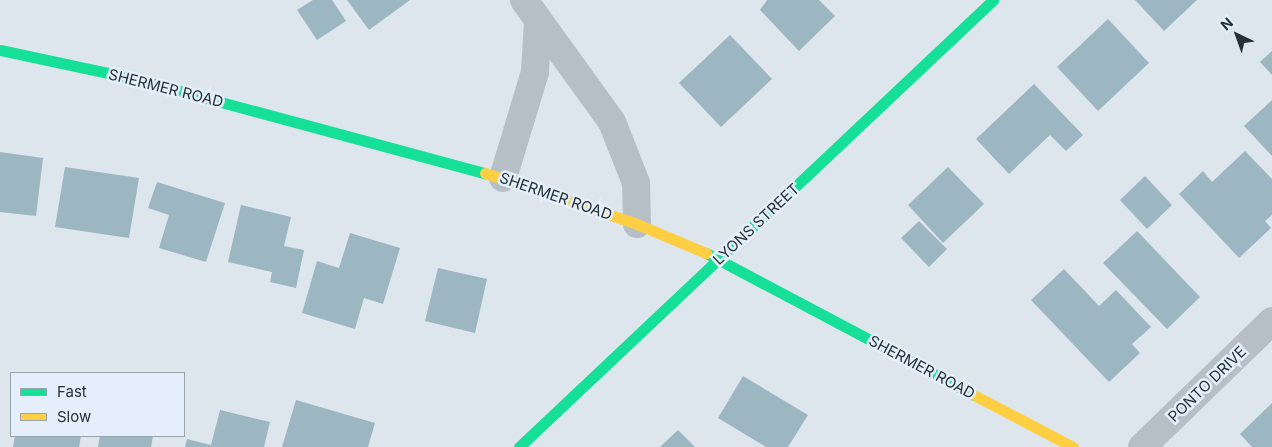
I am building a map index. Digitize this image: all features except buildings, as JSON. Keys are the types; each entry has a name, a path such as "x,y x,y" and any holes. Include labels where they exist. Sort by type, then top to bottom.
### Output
{"main road":[{"name":"LYONS STREET","path":"519,447 993,0"},
{"name":"SHERMER ROAD","path":"0,50 132,78 503,178 637,224 719,259 1073,447"}],"street":[{"path":"503,178 535,72 531,10"},
{"path":"531,10 612,122 636,183 637,224"},
{"name":"PONTO DRIVE","path":"1142,447 1272,321"}],"traffic: fast":[{"path":"519,447 993,0"},
{"path":"0,50 132,78 485,173"},
{"path":"706,253 974,395"}],"traffic: slow":[{"path":"485,173 637,224 706,253"},
{"path":"974,395 1073,447"}]}
